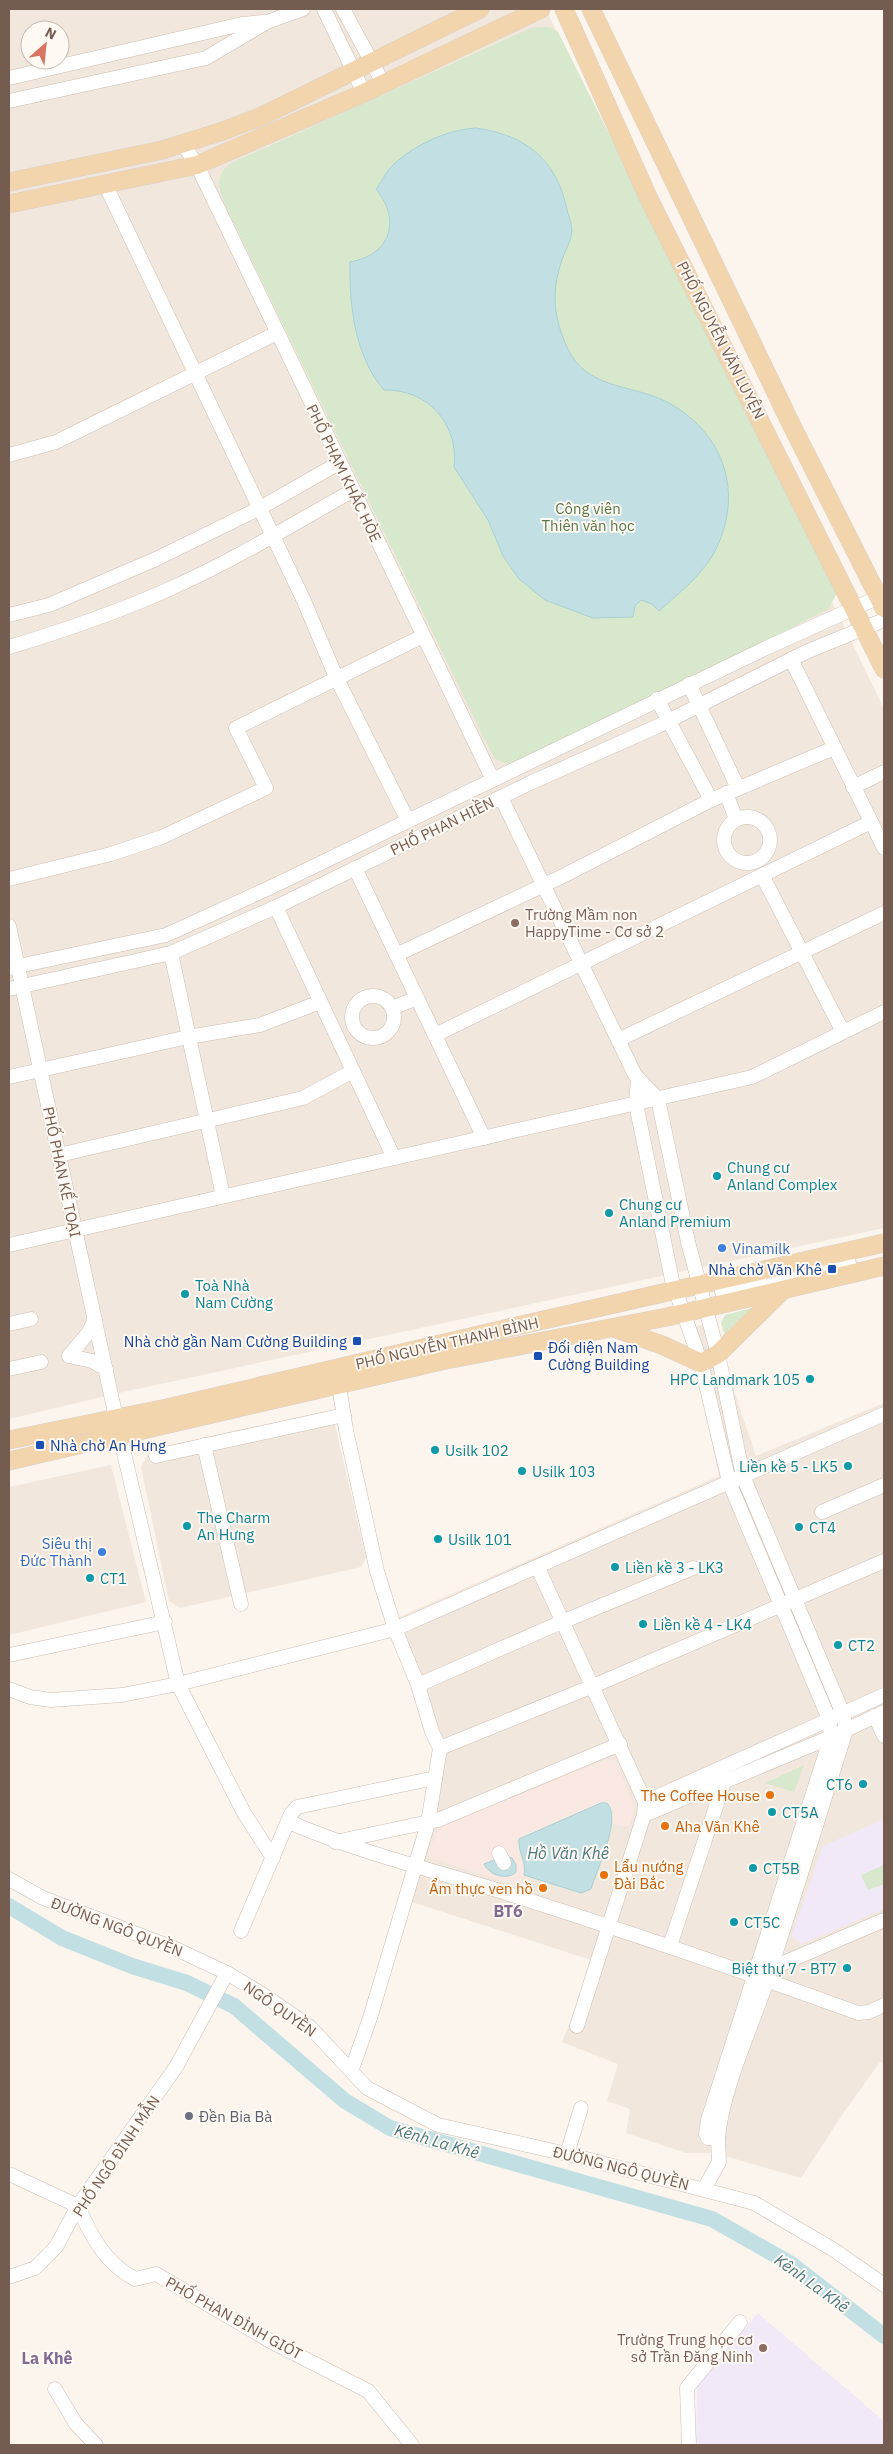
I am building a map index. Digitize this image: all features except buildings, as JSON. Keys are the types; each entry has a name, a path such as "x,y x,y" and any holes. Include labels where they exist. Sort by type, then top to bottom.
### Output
{"main road":[{"path":"9,182 183,144 262,116 480,9"},
{"path":"9,204 197,165 364,93 541,9"},
{"name":"PHỐ NGUYỄN VĂN LUYỆN","path":"564,9 648,197 884,669"},
{"name":"PHỐ NGUYỄN VĂN LUYỆN","path":"591,9 792,426 882,603"},
{"name":"PHỐ NGUYỄN THANH BÌNH","path":"11,1451 118,1418 884,1243"},
{"name":"PHỐ NGUYỄN THANH BÌNH","path":"11,1451 120,1436 441,1361 683,1313 884,1266"},
{"path":"612,1328 662,1345 701,1363 718,1354 783,1290"}],"street":[{"path":"9,101 206,58 267,22 303,9"},
{"path":"324,9 364,93"},
{"path":"344,9 383,83"},
{"path":"9,78 242,24 267,22"},
{"name":"PHỐ PHẠM KHẮC HÒE","path":"183,144 197,165 352,491 493,780 499,780 504,783 506,789 501,797"},
{"path":"105,184 260,508 336,677 408,821"},
{"path":"9,456 56,442 277,333"},
{"path":"9,615 58,601 156,559 260,508 339,463"},
{"path":"9,647 63,631 167,590 273,536 352,491"},
{"name":"PHỐ PHAN HIỀN","path":"13,967 166,935 267,889 689,684 854,608 882,603"},
{"name":"PHỐ PHAN HIỀN","path":"15,988 171,953 276,907 501,797 669,719 792,659 884,620"},
{"path":"9,879 110,854 162,836 266,788 236,728 336,677 423,636"},
{"path":"792,659 884,848"},
{"path":"689,684 700,704 732,791 736,819"},
{"path":"657,699 710,800"},
{"path":"396,955 710,800 834,748"},
{"path":"854,787 884,772"},
{"path":"501,797 638,1080 658,1099 699,1286 718,1354 743,1476 844,1714 846,1730 764,1975 708,2120 706,2134 708,2138 718,2138 719,2162 704,2189"},
{"path":"435,1035 581,962 871,822"},
{"path":"355,868 484,1138"},
{"path":"762,875 800,952 843,1032"},
{"path":"276,907 394,1158"},
{"path":"618,1040 884,913"},
{"name":"PHỐ PHAN KẾ TOẠI","path":"9,926 15,988 40,1070 94,1319 118,1418 120,1436 178,1684 244,1813 273,1858"},
{"path":"171,953 223,1196"},
{"path":"376,995 388,1001 395,1013 394,1027 384,1037 371,1039 358,1034 354,1026 352,1021 353,1008 362,998 376,995"},
{"path":"392,1008 417,998"},
{"path":"9,1078 188,1037 260,1025 320,1002"},
{"path":"9,1245 752,1077 884,1012"},
{"path":"337,1037 354,1026"},
{"path":"59,1155 207,1122 303,1098 353,1071"},
{"path":"638,1080 636,1104 675,1291 701,1363 729,1482 829,1719 831,1737 764,1975"},
{"path":"722,1292 848,1263"},
{"path":"9,1324 31,1319"},
{"path":"94,1319 84,1339 69,1356 92,1361 106,1369"},
{"path":"9,1369 41,1362"},
{"path":"339,1386 377,1571 395,1629 418,1685 432,1732 440,1748 428,1823 413,1866 370,2018 352,2069"},
{"path":"9,1689 30,1697 51,1700 108,1697 178,1684 395,1629 538,1568 884,1414"},
{"path":"156,1456 344,1415"},
{"path":"11,1451 75,1439"},
{"path":"204,1445 241,1604"},
{"path":"822,1512 884,1485"},
{"path":"440,1748 593,1686 884,1561"},
{"path":"538,1568 620,1744 644,1808 577,2026"},
{"path":"418,1685 564,1621 693,1568"},
{"path":"9,1655 164,1622"},
{"path":"644,1808 829,1719 884,1696"},
{"path":"644,1808 724,1782 831,1737 880,1714 884,1736"},
{"path":"334,1842 438,1820 620,1744"},
{"path":"241,1931 291,1814 297,1807 435,1778"},
{"path":"670,1946 724,1782"},
{"path":"289,1822 334,1842 464,1880 764,1975 858,2012 869,2012 884,2005"},
{"name":"ĐƯỜNG NGÔ QUYỀN","path":"9,1879 43,1898 176,1949 224,1978"},
{"path":"764,1975 884,1920"},
{"name":"NGÔ QUYỀN","path":"224,1978 266,1996 310,2027 352,2069"},
{"name":"PHỐ NGÔ ĐÌNH MẪN","path":"9,2277 35,2268 56,2246 78,2206 176,2067 224,1978"},
{"name":"ĐƯỜNG NGÔ QUYỀN","path":"352,2069 367,2088 438,2125 567,2154 759,2205 834,2250 884,2285"},
{"path":"567,2154 581,2108"},
{"path":"9,2174 78,2206"},
{"name":"PHỐ PHAN ĐÌNH GIÓT","path":"78,2206 90,2236 126,2274 135,2279 156,2274 272,2342 368,2391 412,2445"},
{"path":"689,2445 687,2388 740,2322"},
{"path":"55,2390 76,2424 96,2445"}],"shaded area":[{"path":"9,9 546,9 884,709 884,1228 114,1394 9,1419"},
{"path":"711,1323 756,1456 884,1403 884,2063 880,2062 844,2112 801,2178 714,2153 686,2153 626,2133 630,2109 607,2101 618,2064 562,2042 594,1961 409,1901 439,1756 397,1618 719,1476 688,1328"},
{"path":"327,1411 334,1421 366,1557 361,1567 180,1608 169,1601 141,1467 151,1449"},
{"path":"111,1465 146,1602 9,1635 9,1487"},
{"path":"608,1759 616,1761 635,1807 629,1827 613,1824 613,1811 610,1807 518,1851 525,1869 521,1887 431,1858 428,1855 438,1828"},
{"path":"884,1819 884,1909 802,1944 791,1937 823,1846"},
{"name":"Trường Trung học cơ sở Trần Đăng Ninh","path":"758,2313 884,2421 884,2445 701,2445 696,2442 697,2383"}],"green space":[{"name":"Công viên Thiên văn học","path":"531,28 552,28 558,32 835,585 836,595 828,609 516,768 495,759 484,738 224,203 219,182 222,173 229,164"},
{"path":"755,1307 725,1336 721,1323 725,1315"},
{"path":"804,1765 794,1792 765,1783"},
{"path":"884,1865 884,1884 868,1890 861,1875"}],"water":[{"path":"476,128 509,136 534,151 545,161 561,188 572,231 558,274 555,305 559,326 575,361 585,371 597,378 665,401 685,413 701,428 714,445 723,463 727,483 728,504 725,525 717,547 699,574 659,611 652,604 641,600 635,606 633,617 593,618 545,600 519,579 503,556 488,520 454,467 454,451 446,423 427,403 414,396 400,391 384,390 366,362 360,346 353,313 350,262 375,252 388,235 389,213 376,189 391,166 412,150 443,135"},
{"name":"Hồ Văn Khê","path":"601,1803 607,1803 611,1810 612,1820 607,1845 591,1889 581,1893 524,1875 525,1870 519,1839"},
{"path":"502,1857 512,1858 516,1865 516,1872 512,1875 498,1876 486,1868 484,1864"}],"waterway":[{"name":"Kênh La Khê","path":"9,1906 62,1938 132,1966 187,1983 234,2006 345,2101 390,2128 712,2219 791,2264 884,2336"}],"place":[{"name":"Trường Mầm non HappyTime - Cơ sở 2","path":"515,923"},
{"name":"Chung cư Anland Complex","path":"717,1176"},
{"name":"Chung cư Anland Premium","path":"609,1213"},
{"name":"Vinamilk","path":"722,1248"},
{"name":"Nhà chờ Văn Khê","path":"832,1269"},
{"name":"Toà Nhà Nam Cường","path":"185,1294"},
{"name":"Nhà chờ gần Nam Cường Building","path":"357,1341"},
{"name":"Đối diện Nam Cường Building","path":"538,1356"},
{"name":"HPC Landmark 105","path":"810,1379"},
{"name":"Nhà chờ An Hưng","path":"40,1445"},
{"name":"Usilk 102","path":"435,1450"},
{"name":"Liền kề 5 - LK5","path":"848,1466"},
{"name":"Usilk 103","path":"522,1471"},
{"name":"The Charm An Hưng","path":"187,1526"},
{"name":"CT4","path":"799,1527"},
{"name":"Usilk 101","path":"438,1539"},
{"name":"Siêu thị Đức Thành","path":"102,1552"},
{"name":"Liền kề 3 - LK3","path":"615,1567"},
{"name":"CT1","path":"90,1578"},
{"name":"Liền kề 4 - LK4","path":"643,1624"},
{"name":"CT2","path":"838,1645"},
{"name":"CT6","path":"863,1784"},
{"name":"The Coffee House","path":"770,1795"},
{"name":"CT5A","path":"772,1812"},
{"name":"Aha Văn Khê","path":"665,1826"},
{"name":"CT5B","path":"753,1868"},
{"name":"Lẩu nướng Đài Bắc","path":"604,1875"},
{"name":"Ẩm thực ven hồ","path":"543,1888"},
{"name":"CT5C","path":"734,1922"},
{"name":"Biệt thự 7 - BT7","path":"847,1968"},
{"name":"Đền Bia Bà","path":"189,2116"},
{"name":"Trường Trung học cơ sở Trần Đăng Ninh","path":"763,2348"}],"district":[{"name":"BT6","path":"508,1911"},
{"name":"La Khê","path":"47,2358"}]}
